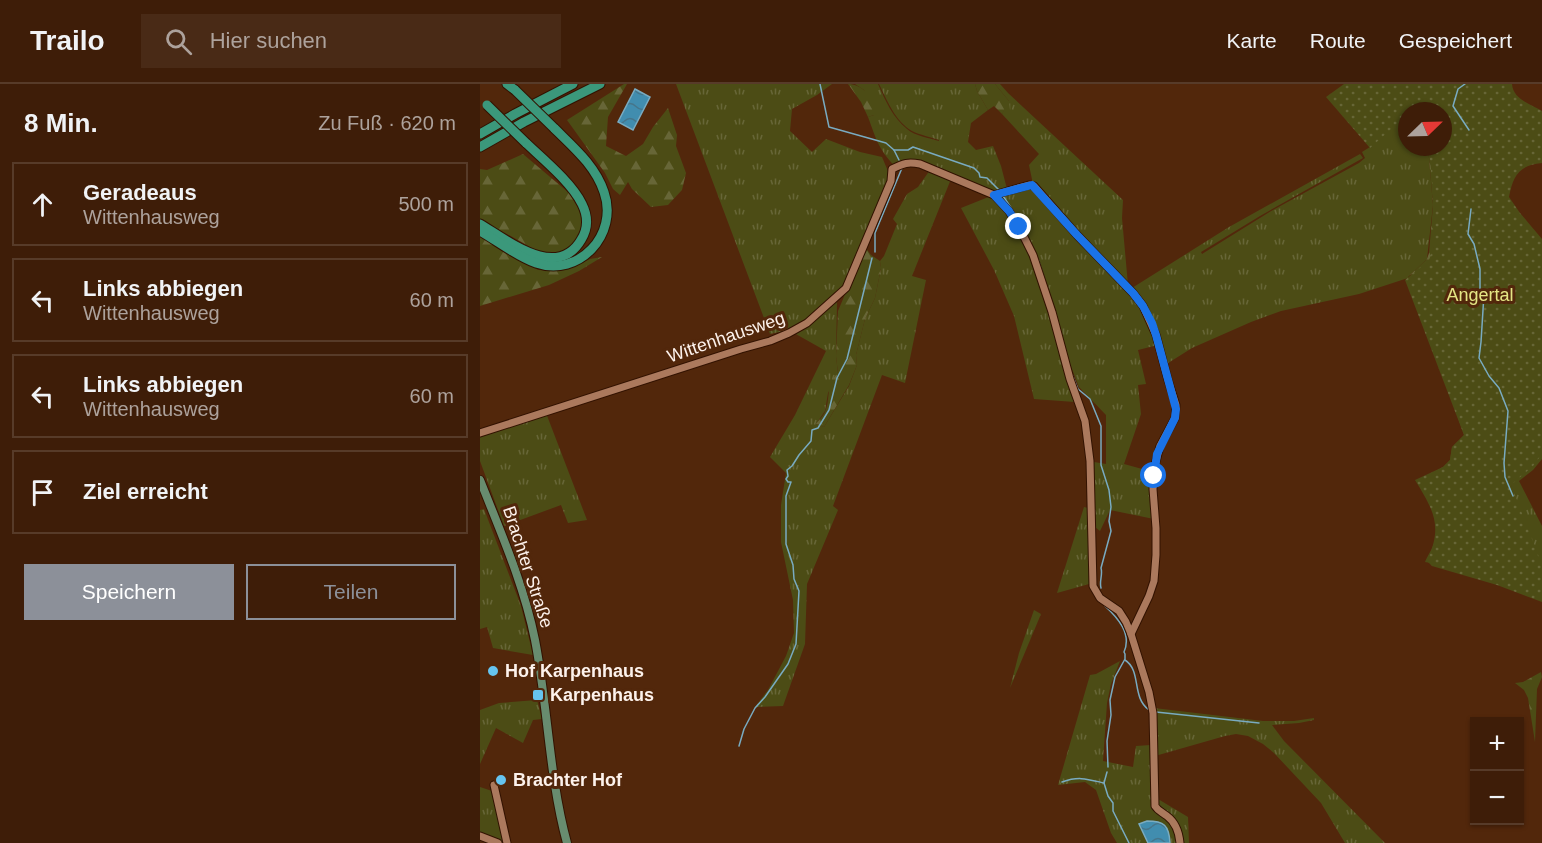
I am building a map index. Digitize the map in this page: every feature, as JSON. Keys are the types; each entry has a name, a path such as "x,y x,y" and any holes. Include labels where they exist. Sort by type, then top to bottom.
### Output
{"highway":[{"path":"480,134 573,84"},
{"path":"480,147 600,84"},
{"path":"480,231 527,259 551,266 576,261 587,254 597,244 606,223 608,210 605,193 590,165 510,86"},
{"path":"480,224 529,252 545,258 557,258 577,246 583,237 586,221 584,209 574,192 483,101"},
{"path":"480,155 543,112"}],"main road":[{"name":"Brachter Straße","path":"480,480 529,612 538,659 557,800 567,843"}],"street":[{"name":"Wittenhausweg","path":"480,433 770,341 807,323 846,288 891,181 892,169 900,165 909,162 920,164 994,195 1009,211 1033,255 1085,421 1090,461 1093,586 1100,598 1119,611 1131,634 1149,692 1153,714 1155,806 1170,818 1180,836 1180,843"},
{"path":"994,195 1029,185 1034,186 1133,293 1148,315 1156,335 1176,405 1176,414 1160,446 1155,465 1154,581 1131,634"},
{"path":"494,785 507,843"},
{"path":"480,836 498,843"}],"green space":[{"path":"627,84 608,117 606,146 626,156 643,144 668,108 677,135 676,146 686,173 682,190 668,205 651,207 628,182 620,195 613,189 605,173 567,120"},
{"path":"676,84 832,84 792,109 790,131 812,152 826,139 860,152 882,157 890,176 842,295 789,330 770,334"},
{"path":"848,84 861,88 868,94 873,101 874,115 868,117"},
{"path":"855,84 878,84 890,108 902,125 914,133 939,141 906,127 892,110 879,84 975,84 988,110 971,123 968,142 976,150 993,146 1007,189 993,191 921,161 908,160 895,166 881,149 876,137 868,117 874,115 864,90"},
{"path":"975,84 995,84 1009,101 1010,110 1002,114 994,106 988,110"},
{"path":"995,84 1000,84 1123,200 1122,218 1128,285 1033,184 1029,165 1039,154 1002,114 1009,101"},
{"name":"Angertal","path":"1344,84 1512,84 1515,94 1542,111 1542,163 1528,166 1518,173 1509,197 1542,239 1542,454 1533,466 1511,485 1542,565 1542,602 1497,585 1432,566 1427,561 1435,538 1434,519 1415,480 1443,467 1450,460 1452,447 1464,435 1405,280 1429,260 1434,247 1434,207 1430,156 1452,156 1452,102 1398,102 1398,123 1370,148 1326,97"},
{"path":"1470,84 1502,464 1512,488 1510,482 1542,448 1542,459 1519,481 1542,526 1542,598 1442,565 1425,562 1435,540 1436,525 1421,479 1443,467 1450,460 1452,447 1464,435 1411,279 1433,262 1442,156 1452,156 1452,102 1398,102 1398,156 1429,156 1433,205 1427,259 1408,278 1359,294 1281,311 1192,348 1165,365 1132,288 1229,227 1360,154 1363,158 1260,216 1201,252 1202,254 1273,210 1365,158 1362,152 1370,147 1330,96"},
{"path":"523,154 569,193 580,211 583,225 579,239 573,246 555,255 541,253 480,219 480,169 487,170"},
{"path":"1429,156 1434,156 1439,170 1433,262 1409,276 1427,259 1433,205"},
{"path":"930,170 951,179 912,276 926,280 905,383 882,375 833,506 838,510 807,584 805,644 783,706 755,707 768,690 786,656 794,633 793,600 781,542 781,505 786,473 770,457 795,415 826,351 794,333 837,302 838,374 828,393 825,411 816,424 824,427 849,386 857,365 856,355 865,319 875,298 881,268 880,261 897,224 893,219 907,194 918,187"},
{"path":"1032,187 1139,303 1158,345 1138,350 1146,384 1138,385 1141,414 1124,464 1153,472 1154,519 1110,510 1100,531 1095,527 1094,462 1106,464 1106,415 1079,387 1061,341 1045,283 1000,196"},
{"path":"991,196 1000,202 1018,228 1042,284 1075,402 1034,399 1014,316 994,270 961,208"},
{"path":"480,237 538,270 556,271 602,257 549,285 480,306"},
{"path":"865,247 880,261 881,268 875,298 865,319 856,355 857,365 849,385 824,427 816,424 825,412 831,382 838,373 836,356 838,311"},
{"path":"546,413 587,520 568,523 561,505 504,526 480,461 480,435"},
{"path":"1084,507 1088,508 1089,584 1057,593"},
{"path":"484,509 521,606 533,655 493,648 487,627 480,629 480,510"},
{"path":"1034,610 1041,614 1010,688 1019,653"},
{"path":"1120,661 1107,703 1103,761 1133,767 1136,746 1151,745 1158,799 1188,817 1189,843 1117,843 1111,833 1096,790 1085,782 1058,785 1090,675"},
{"path":"1541,672 1542,677 1537,689 1535,742 1528,698 1524,690 1515,683 1523,682"},
{"path":"537,700 542,719 533,720 523,743 496,728 480,764 480,710 499,703"},
{"path":"1154,708 1263,721 1294,721 1314,718 1314,720 1299,723 1272,725 1284,741 1385,843 1345,843 1321,803 1274,753 1248,736 1236,734 1225,736 1155,756"},
{"path":"480,787 492,791 504,841 480,834"}],"water":[{"path":"635,89 650,97 633,130 618,122"},
{"path":"1147,821 1164,825 1167,828 1170,843 1148,843 1139,824"}],"waterway":[{"path":"820,84 829,127 886,143 894,150 908,150 913,147 974,168 980,177 987,178 999,190"},
{"path":"1465,84 1458,89 1453,106 1469,130"},
{"path":"894,150 899,160"},
{"path":"875,252 875,233 902,168"},
{"path":"1003,196 1026,233"},
{"path":"1471,209 1468,234 1474,244 1480,269 1480,291 1484,294 1479,358 1499,388 1508,411 1504,463 1505,477 1513,496"},
{"path":"739,746 744,729 755,708 788,664 796,644 799,591 786,544 786,496 791,482 786,479 787,470 811,441 812,430 818,428 829,410 837,378 847,359 872,258"},
{"path":"1038,259 1050,297"},
{"path":"1072,374 1078,389 1090,399 1101,426 1101,465 1109,490 1111,507 1109,521 1111,531 1101,568 1101,588"},
{"path":"1105,606 1119,621 1126,639 1125,659 1115,677 1110,700 1108,767"},
{"path":"1125,660 1133,671 1143,705 1149,710"},
{"path":"1156,712 1259,723"},
{"path":"1107,772 1104,783 1108,796 1129,843"},
{"path":"1062,782 1088,779 1104,783"}],"place":[{"name":"Hof Karpenhaus","path":"493,671"},
{"name":"Karpenhaus","path":"538,695"},
{"name":"Brachter Hof","path":"501,780"}],"route":[{"path":"1019,227 1001,200 994,195 1032,185 1143,306 1156,335 1176,405 1175,418 1157,454 1154,476"}]}
